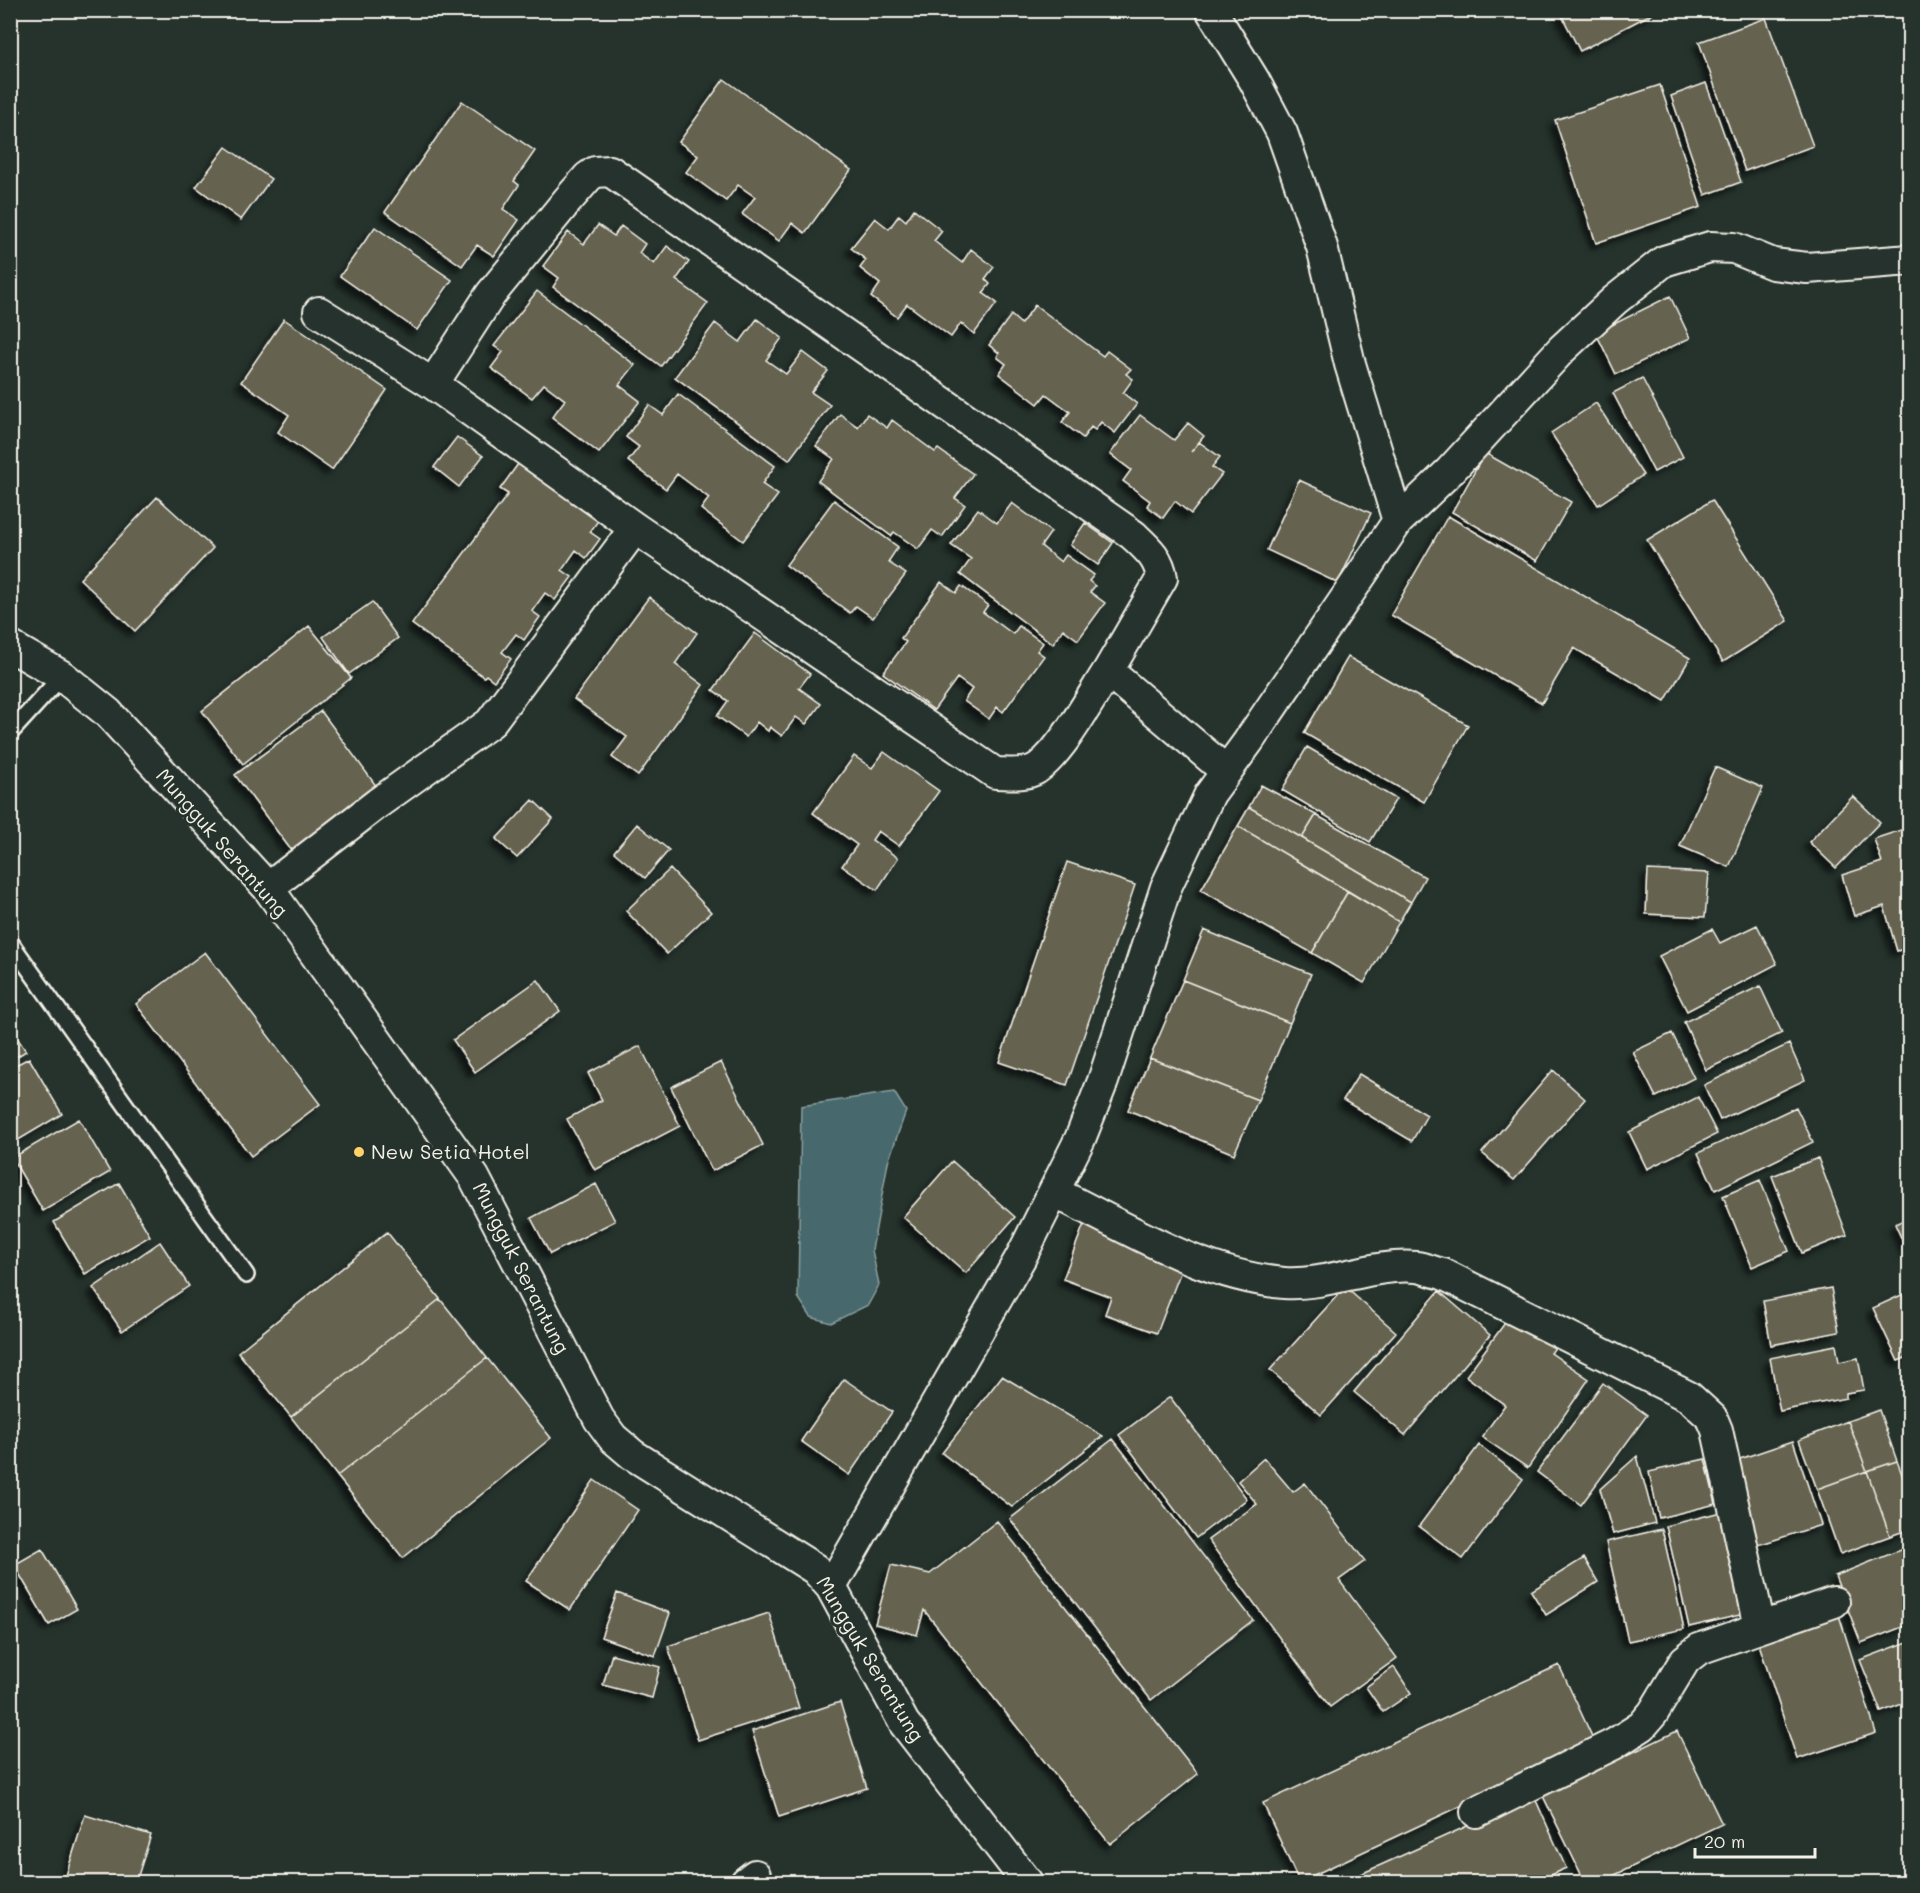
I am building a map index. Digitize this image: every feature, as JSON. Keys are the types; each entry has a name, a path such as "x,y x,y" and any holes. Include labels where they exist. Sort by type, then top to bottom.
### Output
{"street":[{"path":"1211,10 1254,80 1282,133 1322,247 1350,364 1398,521"},
{"path":"319,312 433,384 635,528 995,773 1023,774 1036,769 1053,754 1108,671 1162,578 1159,563 1151,551 1133,535 610,171 595,172 588,177 560,209 491,294 433,384"},
{"path":"831,1587 1021,1257 1080,1139 1102,1081 1166,887 1199,814 1226,771 1326,629 1371,557 1398,521 1458,463 1562,349 1615,300 1664,261 1710,247 1734,248 1773,264 1807,268 1910,260"},
{"path":"268,888 378,803 490,723 635,528"},
{"name":"Mungguk Serantung","path":"10,646 62,676 108,713 268,888 474,1177 578,1381 613,1438 633,1455 798,1557 831,1587 904,1723 1027,1882"},
{"path":"1108,671 1226,771"},
{"path":"1054,1192 1196,1260 1251,1277 1284,1283 1323,1281 1377,1270 1414,1267 1443,1274 1689,1397 1712,1418 1717,1430 1760,1627"},
{"path":"1476,1812 1614,1744 1642,1726 1653,1713 1685,1660 1713,1642 1834,1602"}],"lane":[{"path":"10,733 62,676"},
{"path":"10,942 246,1275"}],"water":[{"path":"894,1092 906,1111 888,1162 872,1250 879,1285 868,1305 831,1323 811,1317 798,1297 801,1106"}],"building":[{"path":"1559,10 1659,10 1580,51"},
{"path":"1766,18 1813,146 1745,171 1699,42"},
{"path":"724,79 851,170 805,233 792,223 779,241 742,214 755,197 738,185 726,201 686,172 698,156 679,142"},
{"path":"1706,83 1741,182 1705,195 1671,96"},
{"path":"1660,85 1701,207 1596,243 1555,120"},
{"path":"10,101 21,111 10,122"},
{"path":"462,101 535,151 514,181 519,185 503,209 519,220 494,256 477,245 462,266 385,212"},
{"path":"226,147 271,179 241,220 196,187"},
{"path":"914,209 942,231 934,241 962,263 971,249 994,267 985,279 990,284 983,293 997,303 974,334 961,323 951,337 907,304 897,317 871,297 880,284 860,268 866,260 851,248 875,218 889,229 899,215 906,221"},
{"path":"598,225 614,236 621,226 645,244 639,253 654,264 667,246 689,262 676,280 708,303 661,366 553,287 559,278 543,266 568,232 584,244"},
{"path":"375,227 452,280 417,330 340,276"},
{"path":"537,291 635,365 619,385 640,401 599,453 552,417 565,400 544,384 532,398 491,368 503,352 494,346"},
{"path":"1670,296 1690,338 1616,374 1596,333"},
{"path":"1035,305 1103,356 1107,351 1131,369 1126,374 1133,379 1123,393 1137,404 1115,433 1101,422 1095,430 1091,427 1083,438 1062,422 1070,412 1046,394 1038,404 999,374 1006,364 997,357 999,353 989,345 1011,315 1021,324"},
{"path":"284,319 387,390 332,470 278,432 289,415 241,382"},
{"path":"757,319 782,338 766,360 786,374 803,352 828,371 811,392 830,405 789,460 675,377 715,323 740,342"},
{"path":"1642,378 1683,457 1654,472 1613,393"},
{"path":"678,394 775,466 762,484 778,495 743,541 701,509 709,498 677,474 666,489 628,461 639,447 626,437 649,405 663,415"},
{"path":"1596,403 1643,475 1598,505 1551,433"},
{"path":"840,414 858,427 867,414 887,428 892,420 935,452 938,449 973,474 955,498 965,505 942,537 932,530 918,549 894,532 891,536 818,481 834,459 816,446"},
{"path":"1140,415 1174,440 1188,423 1204,436 1199,442 1220,457 1212,467 1222,474 1191,514 1175,501 1163,518 1147,506 1150,501 1123,481 1131,470 1110,454"},
{"path":"457,437 483,456 459,487 434,467"},
{"path":"1485,453 1571,502 1537,561 1452,512"},
{"path":"523,457 602,515 590,532 600,539 586,558 576,550 562,570 572,577 555,600 545,593 532,611 540,617 524,640 516,634 502,652 511,659 494,681 486,675 484,677 412,624 508,494 500,489"},
{"path":"1299,480 1371,513 1338,583 1267,550"},
{"path":"157,497 213,548 135,631 80,579"},
{"path":"834,500 898,547 888,562 906,574 873,618 856,606 850,613 786,565"},
{"path":"1712,500 1788,621 1723,662 1647,540"},
{"path":"1012,503 1051,532 1041,546 1061,562 1066,555 1094,575 1089,581 1095,586 1090,592 1105,603 1078,640 1063,629 1053,644 960,574 971,559 951,545 978,509 997,523"},
{"path":"1448,516 1690,658 1665,701 1574,648 1542,703 1391,615"},
{"path":"1085,523 1113,543 1098,565 1070,545"},
{"path":"941,582 956,593 961,586 988,605 983,612 1013,634 1019,626 1043,643 1037,651 1044,656 1003,712 997,707 989,719 964,701 972,689 957,678 934,710 883,673 906,642 901,638"},
{"path":"649,597 697,633 675,664 703,685 638,776 612,757 627,737 574,699"},
{"path":"372,602 398,638 349,674 323,637"},
{"path":"309,626 351,678 243,764 202,711"},
{"path":"755,633 810,674 799,688 821,704 806,724 796,717 782,736 770,727 768,731 757,722 746,737 717,716 728,701 713,690"},
{"path":"1348,657 1468,725 1424,802 1304,733"},
{"path":"321,711 377,787 291,850 235,775"},
{"path":"1307,747 1396,799 1370,842 1282,790"},
{"path":"884,752 939,791 899,846 878,831 872,840 898,858 877,890 842,866 857,845 813,813 854,756 872,768"},
{"path":"1715,767 1763,788 1729,867 1680,846"},
{"path":"1261,785 1316,815 1302,838 1249,807"},
{"path":"1853,796 1880,822 1836,868 1809,842"},
{"path":"533,800 553,819 517,858 496,839"},
{"path":"1249,807 1411,902 1399,922 1238,826"},
{"path":"1316,815 1425,877 1411,902 1302,838"},
{"path":"637,824 669,850 645,878 614,852"},
{"path":"1238,826 1348,891 1312,953 1201,890"},
{"path":"1910,827 1910,947 1897,951 1884,906 1854,916 1842,875 1882,862 1874,839"},
{"path":"1067,862 1135,885 1067,1085 999,1062"},
{"path":"670,869 711,912 667,954 626,911"},
{"path":"1648,870 1709,873 1705,917 1646,914"},
{"path":"1348,891 1399,922 1364,983 1312,953"},
{"path":"1757,925 1777,964 1687,1011 1659,956 1712,929 1720,943"},
{"path":"1204,930 1311,974 1290,1023 1183,980"},
{"path":"205,952 320,1104 251,1156 136,1004"},
{"path":"538,980 560,1011 475,1072 453,1040"},
{"path":"1183,980 1290,1023 1258,1100 1150,1058"},
{"path":"1760,986 1782,1033 1706,1070 1684,1022"},
{"path":"10,1027 26,1051 10,1061"},
{"path":"1672,1033 1694,1078 1656,1097 1633,1052"},
{"path":"1789,1044 1805,1080 1720,1120 1704,1085"},
{"path":"640,1046 680,1126 595,1170 567,1119 602,1100 588,1073"},
{"path":"29,1058 62,1114 10,1145 10,1068"},
{"path":"1150,1058 1258,1100 1234,1154 1128,1110"},
{"path":"721,1062 763,1145 712,1171 671,1087"},
{"path":"1553,1070 1585,1099 1514,1180 1482,1153"},
{"path":"1359,1074 1427,1115 1412,1141 1343,1100"},
{"path":"1698,1097 1717,1134 1647,1169 1629,1132"},
{"path":"1796,1107 1813,1142 1715,1190 1698,1153"},
{"path":"79,1119 110,1172 43,1211 12,1158"},
{"path":"1818,1158 1847,1235 1802,1253 1772,1176"},
{"path":"952,1161 1015,1217 966,1273 903,1217"},
{"path":"1760,1180 1789,1251 1752,1267 1723,1196"},
{"path":"119,1183 150,1236 85,1274 54,1222"},
{"path":"596,1184 615,1221 550,1254 531,1218"},
{"path":"1910,1217 1910,1257 1895,1224"},
{"path":"1084,1224 1184,1263 1157,1333 1105,1314 1111,1297 1063,1279"},
{"path":"387,1232 440,1299 291,1417 238,1352"},
{"path":"160,1242 189,1286 122,1331 93,1288"},
{"path":"1345,1287 1396,1332 1321,1415 1270,1370"},
{"path":"1831,1288 1839,1332 1771,1345 1763,1301"},
{"path":"1439,1291 1490,1335 1405,1435 1354,1392"},
{"path":"1906,1293 1910,1299 1910,1356 1898,1361 1873,1308"},
{"path":"440,1299 487,1358 337,1476 291,1417"},
{"path":"1513,1312 1557,1345 1551,1353 1589,1379 1528,1468 1482,1437 1505,1405 1466,1376"},
{"path":"1836,1345 1839,1362 1858,1358 1864,1390 1846,1393 1846,1398 1780,1411 1770,1358"},
{"path":"487,1358 551,1438 403,1558 337,1476"},
{"path":"1002,1376 1103,1436 1012,1507 942,1453"},
{"path":"844,1379 892,1412 849,1475 801,1441"},
{"path":"1603,1383 1647,1415 1581,1505 1537,1472"},
{"path":"1170,1397 1247,1499 1196,1538 1119,1435"},
{"path":"1879,1410 1897,1461 1867,1471 1848,1421"},
{"path":"1848,1421 1867,1471 1817,1489 1799,1440"},
{"path":"1113,1439 1253,1620 1151,1700 1010,1519"},
{"path":"1793,1441 1821,1525 1752,1547 1725,1464"},
{"path":"1479,1445 1523,1479 1463,1559 1419,1526"},
{"path":"1637,1456 1655,1523 1613,1534 1600,1489"},
{"path":"1264,1458 1293,1492 1305,1483 1365,1561 1339,1580 1397,1658 1330,1707 1208,1540 1257,1504 1238,1481"},
{"path":"1705,1459 1716,1504 1659,1518 1649,1472"},
{"path":"1897,1461 1910,1495 1910,1529 1890,1536 1867,1471"},
{"path":"1867,1471 1890,1536 1840,1554 1817,1489"},
{"path":"594,1480 638,1510 570,1610 526,1581"},
{"path":"1721,1512 1744,1614 1689,1627 1666,1526"},
{"path":"997,1521 1198,1774 1110,1844 924,1610 917,1635 875,1624 891,1565 930,1574"},
{"path":"1662,1529 1684,1629 1628,1641 1606,1542"},
{"path":"1910,1546 1910,1624 1861,1643 1835,1576"},
{"path":"42,1549 77,1609 49,1625 14,1565"},
{"path":"1584,1558 1598,1582 1546,1615 1531,1591"},
{"path":"617,1593 670,1613 655,1656 601,1637"},
{"path":"1838,1612 1876,1733 1797,1759 1757,1638"},
{"path":"769,1613 799,1708 698,1740 668,1646"},
{"path":"1910,1641 1910,1701 1881,1712 1860,1660"},
{"path":"612,1654 660,1667 652,1698 603,1685"},
{"path":"1559,1665 1595,1743 1299,1882 1263,1803"},
{"path":"1394,1667 1411,1693 1383,1712 1366,1687"},
{"path":"840,1702 867,1788 779,1817 752,1731"},
{"path":"1677,1731 1722,1824 1600,1882 1585,1882 1543,1796"},
{"path":"1534,1796 1566,1868 1534,1882 1343,1882"},
{"path":"85,1815 151,1835 136,1882 64,1882"}],"place":[{"name":"New Setia Hotel","path":"359,1152"}]}
